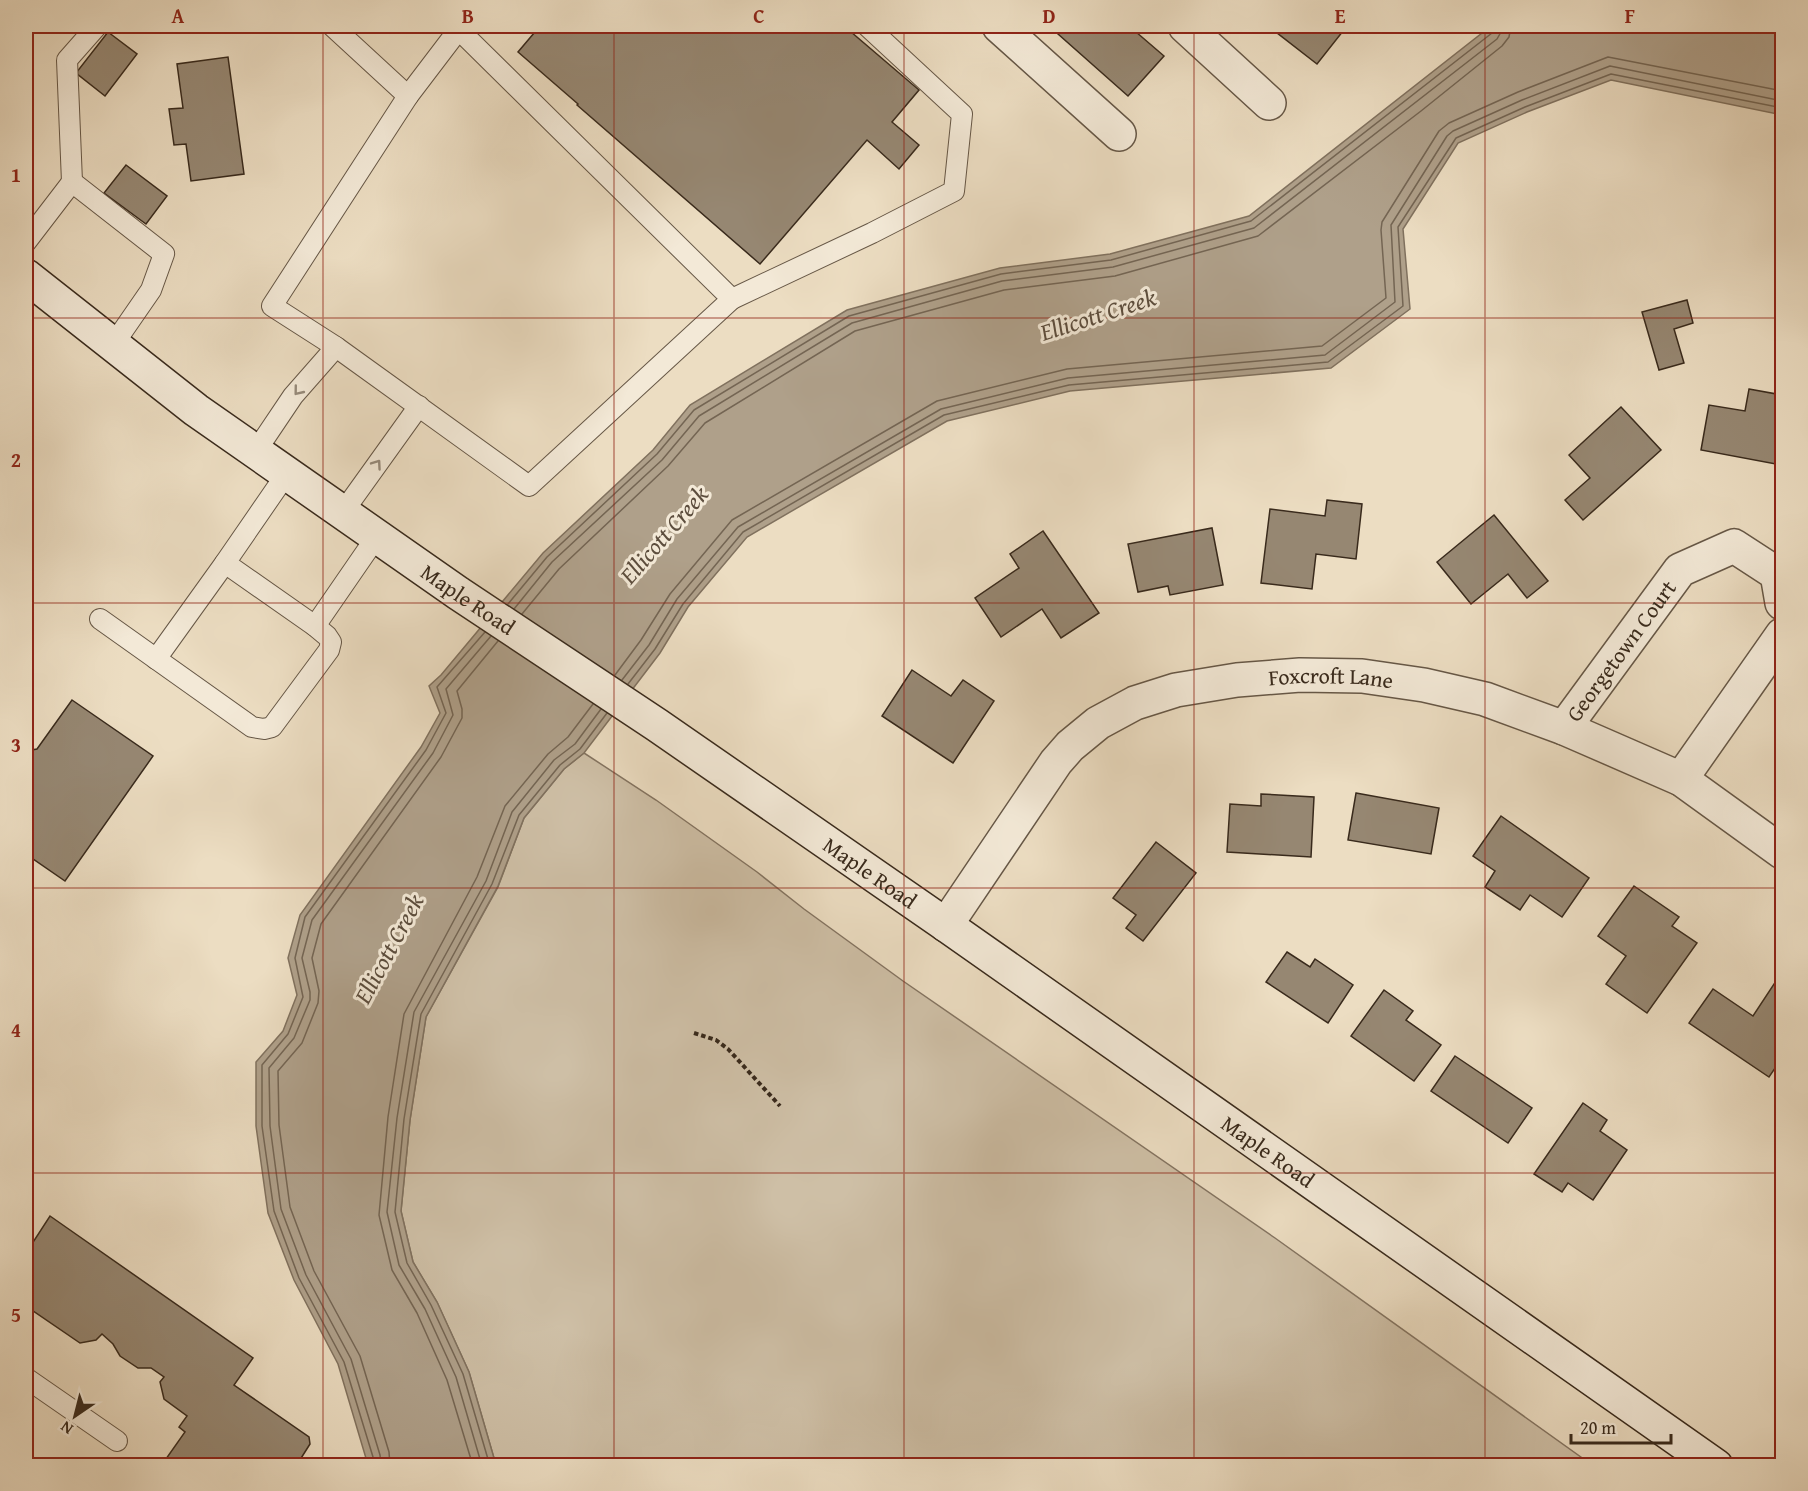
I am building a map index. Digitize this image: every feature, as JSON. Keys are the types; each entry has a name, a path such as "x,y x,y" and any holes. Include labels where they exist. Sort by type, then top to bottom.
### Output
{"main road":[{"path":"999,26 1119,134"},
{"path":"1185,26 1269,104"},
{"name":"Maple Road","path":"26,276 196,410 458,593 657,725 946,925 1716,1466"},
{"name":"Georgetown Court","path":"1564,728 1680,570 1734,546 1777,574 1782,603"},
{"path":"1681,779 1782,635"},
{"name":"Foxcroft Lane","path":"946,925 1056,762 1070,746 1098,723 1135,703 1176,690 1237,680 1300,675 1362,676 1424,685 1485,699 1564,728 1681,779 1782,852"}],"lane":[{"path":"26,242 72,182 66,60 97,26"},
{"path":"333,26 408,96"},
{"path":"732,299 457,27 408,96 272,306 336,346 529,486 732,299 872,233 954,191 962,114 867,26"},
{"path":"72,182 164,254 151,290 114,345"},
{"path":"256,451 293,396 336,346"},
{"path":"343,512 419,406"},
{"path":"156,659 287,473"},
{"path":"315,626 377,536"},
{"path":"100,620 252,727 264,729 272,727 329,650 331,642 315,626 225,563"},
{"path":"26,1378 117,1441"}],"path":[{"path":"694,1033 716,1040 729,1048 780,1106"}],"shaded area":[{"path":"584,753 656,800 903,981 1275,1238 1592,1465 496,1465 469,1372 437,1302 413,1262 401,1211 410,1120 426,1017 498,887 524,818 564,769"}],"water":[{"name":"Ellicott Creek","path":"1491,26 1782,26 1782,115 1611,80 1527,112 1458,143 1403,229 1410,309 1331,368 1070,391 947,421 747,537 688,607 660,653 584,753 564,769 524,818 498,886 426,1017 410,1120 401,1211 413,1262 437,1302 469,1372 496,1465 368,1465 338,1364 294,1280 268,1213 256,1126 256,1062 283,1031 297,995 288,958 300,915 421,747 440,713 429,686 441,675 543,553 653,450 690,405 847,310 1000,268 1110,254 1249,216"}],"building":[{"path":"540,26 844,26 919,90 892,122 919,145 899,169 867,140 760,264 518,52"},
{"path":"1049,26 1129,26 1164,56 1128,96"},
{"path":"1268,26 1347,26 1317,64"},
{"path":"108,32 137,54 105,96 76,73"},
{"path":"228,57 244,174 191,181 186,144 174,145 169,109 183,108 177,64"},
{"path":"126,165 167,196 146,224 104,193"},
{"path":"1687,300 1693,323 1674,329 1684,363 1659,370 1642,312"},
{"path":"1749,389 1782,395 1781,465 1701,450 1709,405 1745,411"},
{"path":"1621,407 1661,450 1583,520 1565,500 1590,478 1569,455"},
{"path":"1327,500 1362,504 1356,559 1316,554 1312,589 1261,583 1270,509 1325,516"},
{"path":"1494,515 1548,581 1527,598 1508,574 1471,604 1437,562"},
{"path":"1212,528 1223,585 1170,595 1168,586 1138,592 1128,544"},
{"path":"1043,531 1099,613 1061,638 1042,609 1001,637 975,598 1019,568 1010,554"},
{"path":"912,670 951,696 963,680 994,701 953,763 882,716"},
{"path":"72,700 153,756 65,881 26,854 26,751 37,749"},
{"path":"1356,793 1439,808 1431,854 1348,840"},
{"path":"1261,794 1314,797 1311,857 1227,852 1230,804 1261,806"},
{"path":"1501,816 1589,878 1562,917 1530,895 1520,910 1485,887 1495,871 1473,856"},
{"path":"1156,842 1196,873 1143,941 1126,928 1136,915 1113,898"},
{"path":"1634,886 1679,917 1672,926 1697,943 1647,1013 1606,984 1626,956 1598,936"},
{"path":"1287,952 1310,967 1315,959 1353,985 1328,1023 1266,982"},
{"path":"1774,984 1782,990 1782,1058 1769,1077 1689,1023 1713,989 1753,1016"},
{"path":"1384,990 1413,1011 1406,1020 1441,1045 1414,1081 1351,1036"},
{"path":"1455,1056 1532,1108 1508,1143 1431,1091"},
{"path":"1583,1103 1607,1120 1600,1131 1627,1150 1593,1200 1568,1183 1562,1192 1534,1174"},
{"path":"50,1216 253,1358 234,1385 309,1437 310,1444 298,1463 301,1466 161,1466 185,1432 179,1427 187,1416 164,1399 160,1382 164,1377 151,1368 138,1368 120,1356 113,1344 102,1334 96,1340 80,1343 26,1306 26,1253"}]}
